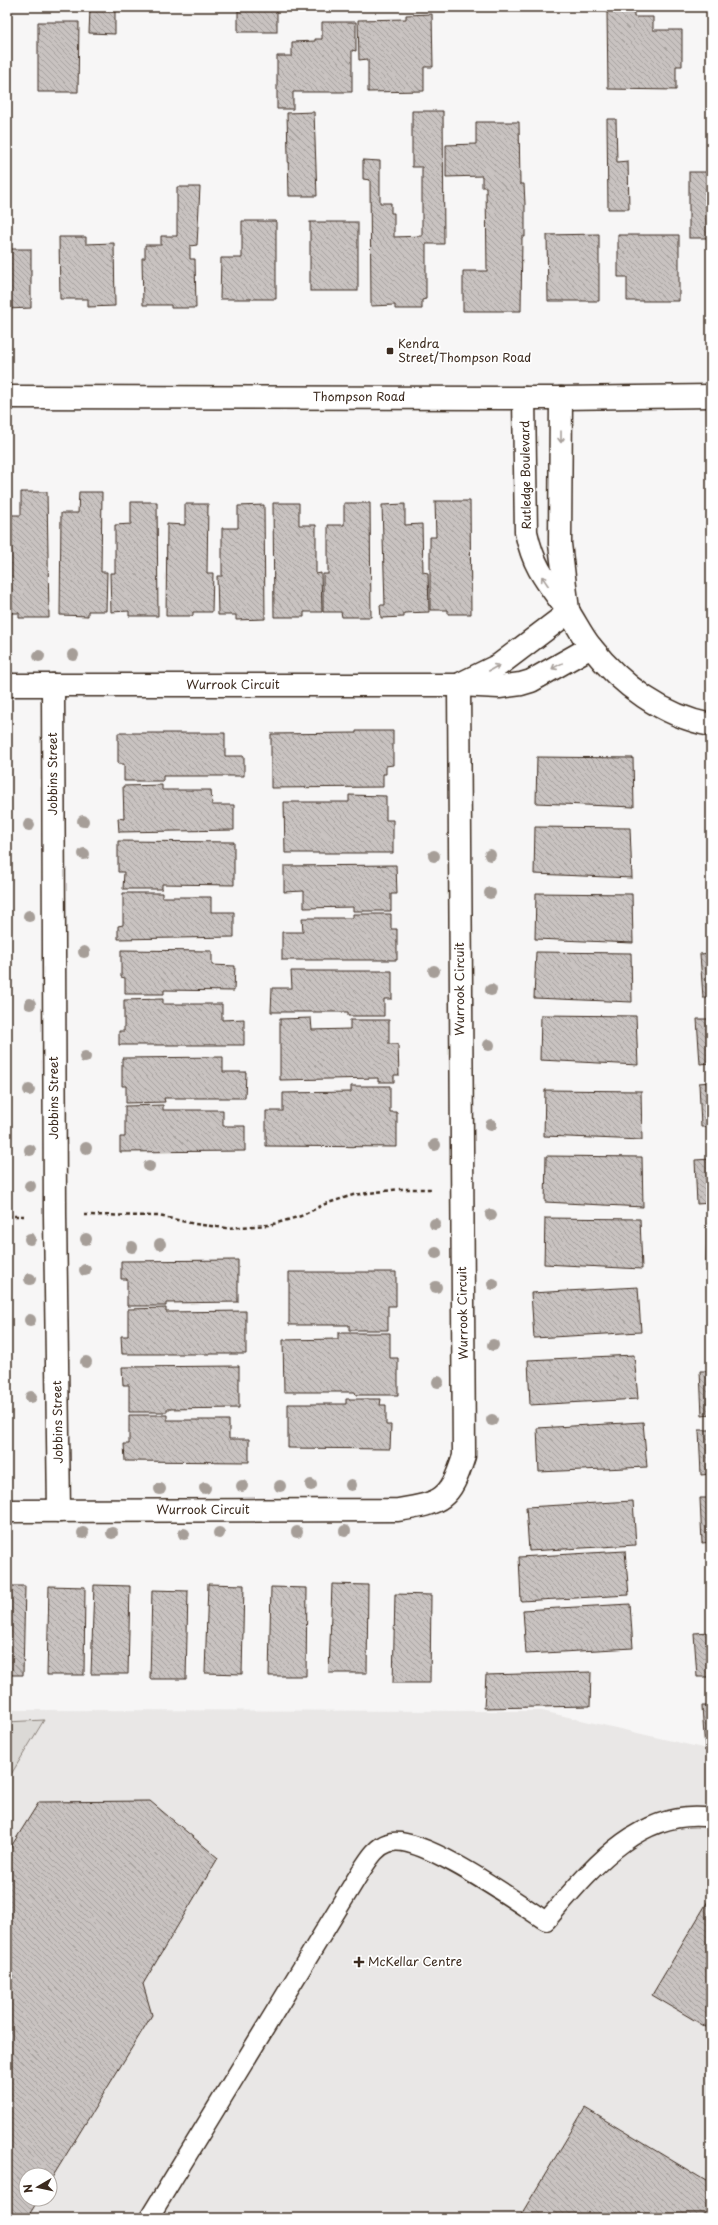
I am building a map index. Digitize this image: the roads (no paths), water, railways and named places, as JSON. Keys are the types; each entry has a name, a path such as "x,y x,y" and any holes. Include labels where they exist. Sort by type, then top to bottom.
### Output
{"street":[{"name":"Thompson Road","path":"7,397 561,398 711,396"},
{"name":"Rutledge Boulevard","path":"524,398 526,532 532,556 542,578 569,612 590,647 638,694 688,720 711,724"},
{"name":"Rutledge Boulevard","path":"561,398 560,544 569,612"},
{"name":"Wurrook Circuit","path":"458,685 499,665 569,612"},
{"name":"Wurrook Circuit","path":"7,685 458,685 499,687 521,684 531,680 590,647"},
{"name":"Jobbins Street","path":"53,685 55,1216 59,1511"},
{"name":"Wurrook Circuit","path":"7,1511 398,1510 431,1504 448,1493 458,1476 464,1456 458,685"}],"lane":[{"path":"149,2218 361,1871 379,1848 392,1842 407,1842 420,1846 463,1869 546,1921 598,1862 631,1838 666,1821 690,1817 711,1818"}],"place":[{"name":"Kendra Street/Thompson Road","path":"390,351"},
{"name":"McKellar Centre","path":"359,1962"}]}
